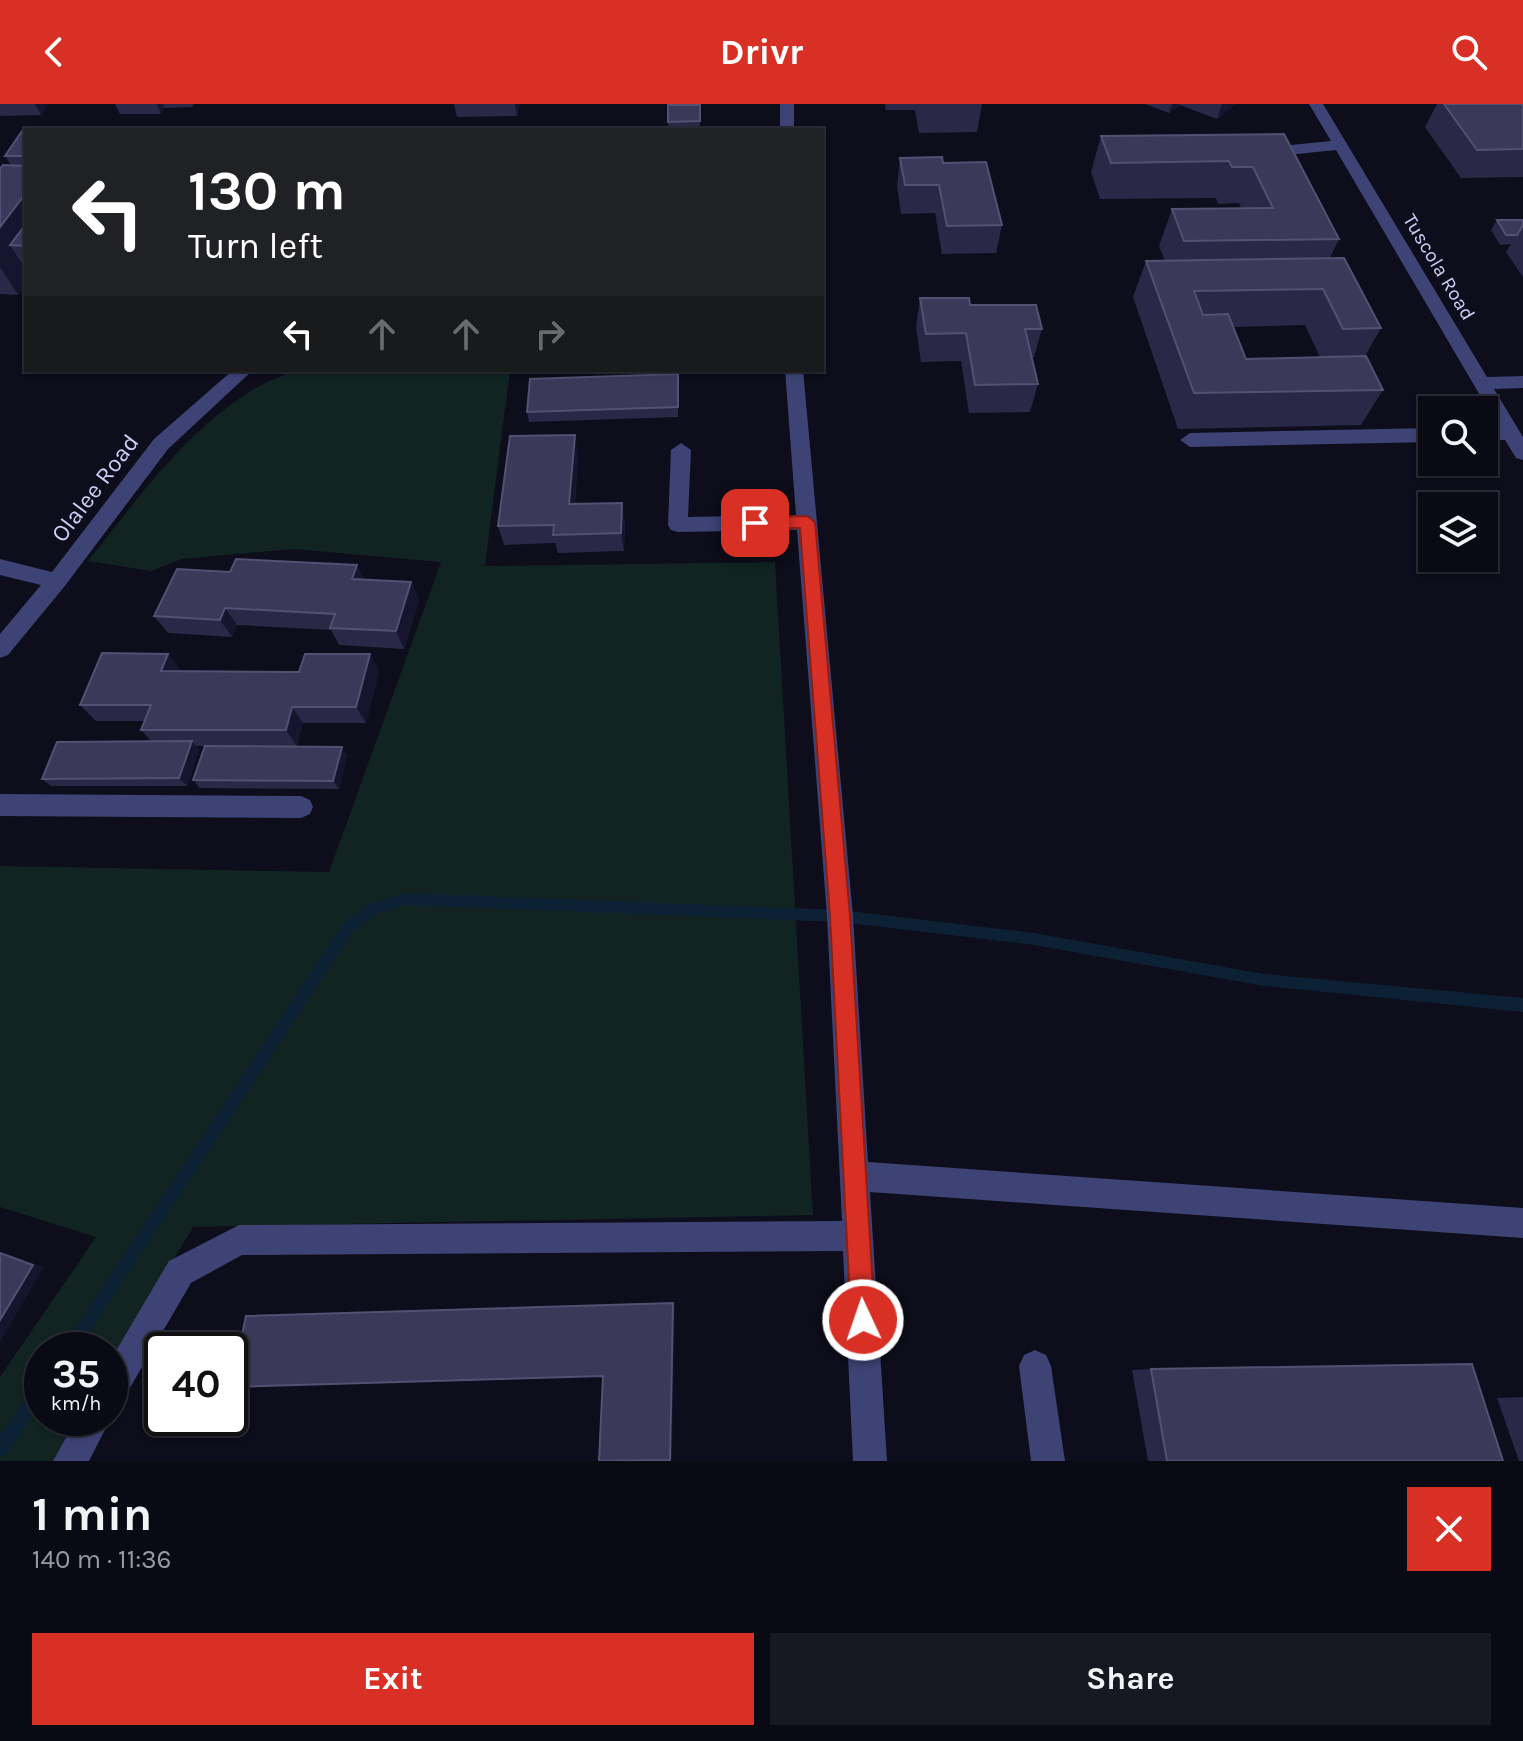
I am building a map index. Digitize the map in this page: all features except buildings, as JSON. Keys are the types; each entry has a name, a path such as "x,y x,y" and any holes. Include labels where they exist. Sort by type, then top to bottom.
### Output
{"street":[{"path":"787,104 787,128"},
{"name":"Tuscola Road","path":"1316,104 1523,453"},
{"path":"1245,155 1340,145"},
{"name":"Olalee Road","path":"0,649 57,581 161,444 242,372"},
{"path":"794,372 840,916 870,1461"},
{"path":"1482,383 1523,382"},
{"path":"1498,433 1510,433"},
{"path":"1190,440 1418,435"},
{"path":"681,450 678,525 807,522"},
{"path":"0,567 57,581"},
{"path":"0,805 301,807"},
{"path":"853,1176 1523,1223"},
{"path":"128,1361 180,1272 239,1240 858,1236"},
{"path":"1035,1366 1048,1461"},
{"path":"70,1461 85,1436"}],"green space":[{"path":"291,372 510,372 485,566 775,562 813,1215 193,1227 128,1335 128,1332 31,1332 96,1237 0,1207 0,866 329,872 441,562 293,549 182,559 151,571 88,561 182,447 226,408 256,388"},
{"path":"24,1342 24,1436 68,1436 53,1461 0,1461 0,1377"}],"waterway":[{"path":"81,1332 349,926 368,912 405,899 840,916 1034,939 1264,980 1523,1005"},
{"path":"0,1449 24,1415"}],"route":[{"path":"755,523 807,522 840,916 863,1320"}]}
